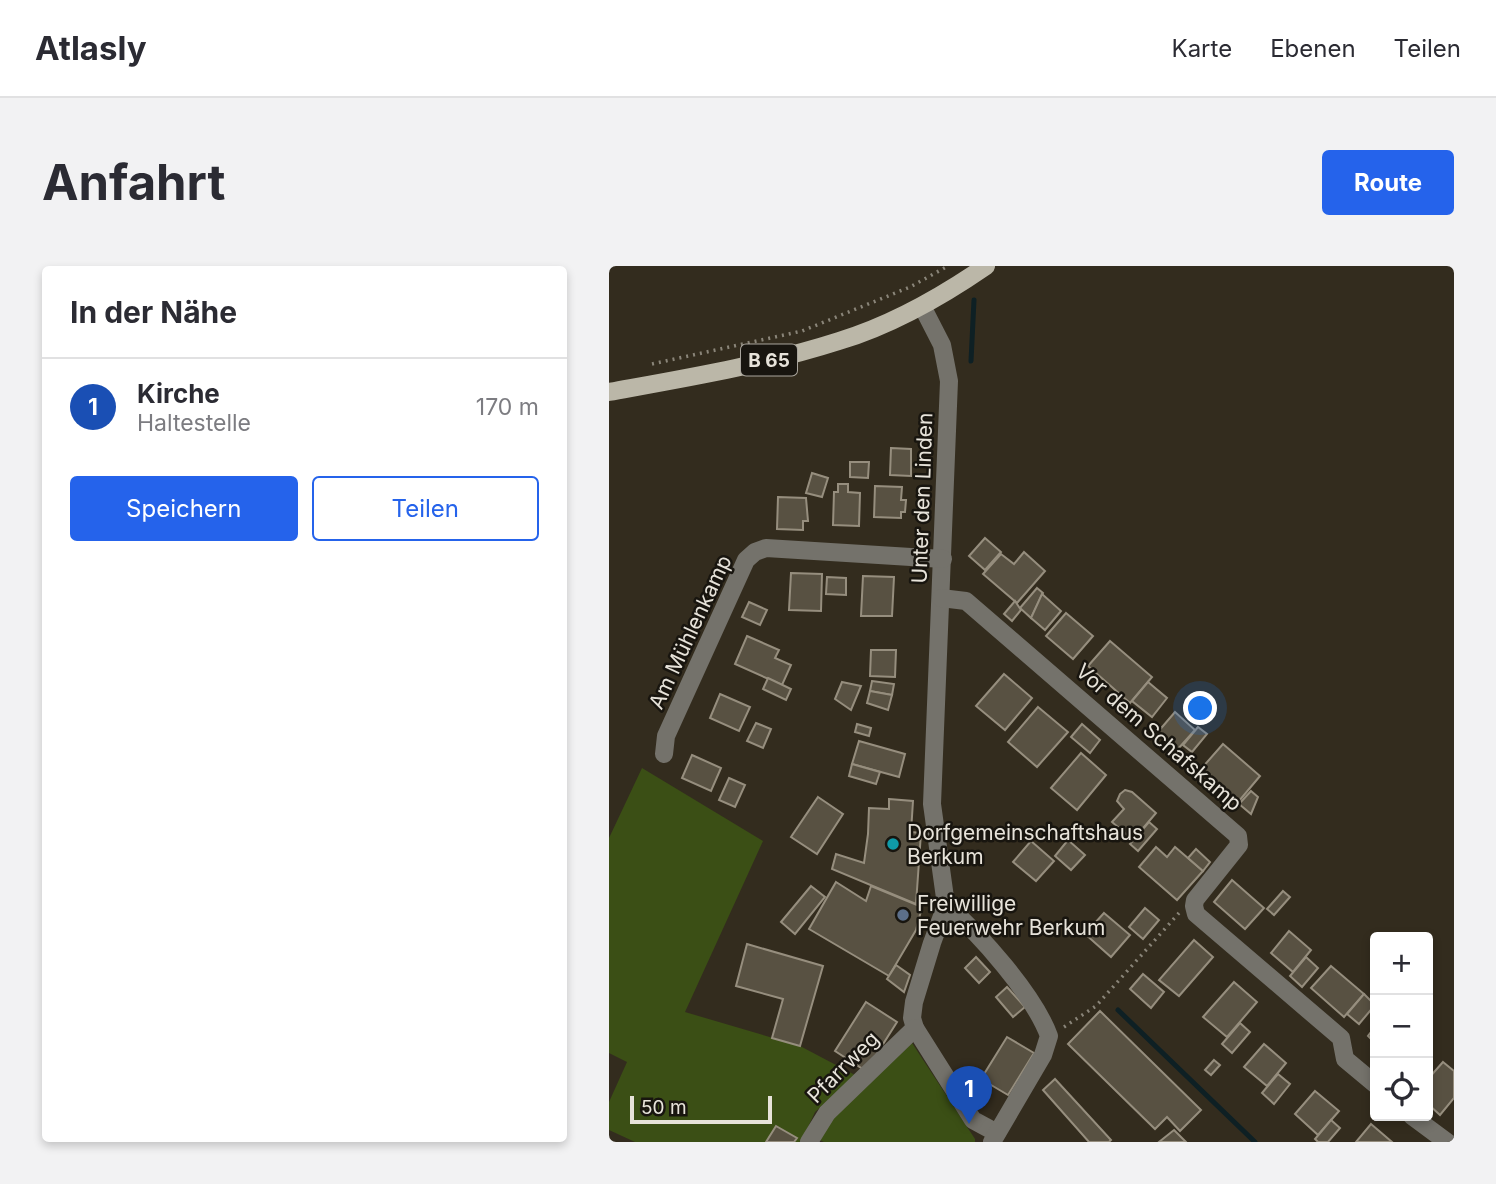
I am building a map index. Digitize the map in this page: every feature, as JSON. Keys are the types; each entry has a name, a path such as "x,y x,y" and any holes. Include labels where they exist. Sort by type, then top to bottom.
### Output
{"main road":[{"name":"B 65","path":"609,392 747,366 841,341 922,306 986,266"}],"street":[{"name":"Unter den Linden","path":"915,1028 912,1018 914,1002 946,905 932,804 949,381 942,345 922,306"},
{"name":"Am Mühlenkamp","path":"664,754 666,736 746,560 755,552 766,548 943,559"},
{"name":"Vor dem Schafskamp","path":"941,598 967,601 1238,836 1239,845 1195,900 1194,906"},
{"path":"915,1028 973,1120 995,1138 1043,1055 1049,1036 1034,1005 966,922 946,905"},
{"path":"1194,906 1196,914 1341,1038 1345,1059 1370,1080"},
{"name":"Pfarrweg","path":"809,1142 827,1113 915,1028"},
{"path":"1419,1121 1447,1142"}],"path":[{"path":"647,365 802,331 910,287 948,266"},
{"path":"1049,1036 1096,1006 1176,914 1194,906"}],"green space":[{"path":"642,768 763,841 685,1012 800,1046 855,1075 815,1112 801,1142 635,1142 609,1130 609,1102 627,1062 609,1053 609,838"},
{"path":"912,1043 975,1142 820,1140 830,1122"}],"building":[{"path":"891,448 911,449 911,476 890,475"},
{"path":"850,462 869,462 868,478 850,477"},
{"path":"812,473 828,478 822,497 806,493"},
{"path":"838,484 848,484 848,492 860,493 859,526 833,525 834,492 838,492"},
{"path":"875,486 902,487 901,500 906,500 905,512 901,512 901,518 874,517"},
{"path":"778,497 806,498 808,521 803,521 803,530 777,529"},
{"path":"985,538 1001,552 985,570 969,556"},
{"path":"1024,552 1045,571 1017,603 983,574 1001,554 1014,564"},
{"path":"791,573 822,574 821,611 789,610"},
{"path":"863,576 894,577 892,616 861,616"},
{"path":"827,577 846,578 846,595 826,594"},
{"path":"1037,588 1043,593 1031,618 1020,608"},
{"path":"1042,594 1061,611 1045,630 1031,618"},
{"path":"1015,601 1021,610 1012,621 1004,614"},
{"path":"749,602 767,610 760,625 742,617"},
{"path":"1066,613 1093,636 1073,659 1046,636"},
{"path":"747,636 779,650 775,658 791,665 782,685 735,664"},
{"path":"1110,641 1152,677 1130,703 1088,666"},
{"path":"871,650 896,650 895,677 870,676"},
{"path":"1004,674 1032,698 1005,730 976,706"},
{"path":"768,678 791,689 786,700 763,689"},
{"path":"872,681 894,684 892,695 870,691"},
{"path":"842,682 861,686 851,710 835,699"},
{"path":"1148,682 1167,698 1152,717 1132,701"},
{"path":"870,691 892,695 888,710 867,703"},
{"path":"720,694 750,707 739,731 710,718"},
{"path":"1038,707 1068,732 1037,767 1008,742"},
{"path":"1175,712 1195,730 1177,750 1157,733"},
{"path":"756,723 771,729 763,748 747,741"},
{"path":"857,724 871,728 869,736 855,732"},
{"path":"1082,724 1100,740 1090,753 1071,737"},
{"path":"1198,727 1207,734 1192,752 1183,745"},
{"path":"859,741 905,754 899,777 852,764"},
{"path":"1223,744 1260,776 1239,801 1201,769"},
{"path":"1081,753 1106,775 1077,810 1051,788"},
{"path":"692,755 721,768 711,791 682,778"},
{"path":"852,764 880,772 876,784 849,776"},
{"path":"729,778 745,785 735,807 719,800"},
{"path":"1125,790 1132,792 1156,813 1133,840 1112,822 1124,809 1117,801"},
{"path":"1251,791 1258,797 1251,814 1239,804"},
{"path":"818,797 843,814 817,854 791,837"},
{"name":"Dorfgemeinschaftshaus Berkum","path":"889,799 913,801 911,832 921,833 916,904 832,869 836,854 864,863 869,808 889,809"},
{"path":"1149,822 1157,829 1138,851 1130,844"},
{"path":"1068,840 1085,855 1071,870 1055,856"},
{"path":"1031,841 1054,861 1036,881 1013,862"},
{"path":"1156,847 1167,857 1175,847 1203,871 1177,900 1139,867"},
{"path":"1196,849 1210,862 1203,871 1188,858"},
{"path":"1232,880 1264,908 1245,929 1214,902"},
{"path":"836,882 866,901 871,886 922,907 916,930 889,976 809,929"},
{"path":"811,886 825,897 795,934 781,922"},
{"path":"1283,891 1290,897 1274,915 1267,909"},
{"path":"1145,908 1159,920 1143,939 1129,927"},
{"path":"1104,913 1130,935 1111,957 1085,934"},
{"path":"1289,931 1311,950 1293,972 1271,953"},
{"path":"1194,940 1213,957 1179,996 1159,980"},
{"path":"747,944 823,966 800,1046 772,1038 783,999 736,986"},
{"path":"976,957 990,972 979,983 965,968"},
{"path":"1306,957 1318,968 1302,987 1290,976"},
{"path":"896,965 910,975 904,992 887,979"},
{"path":"1331,966 1364,994 1344,1017 1311,988"},
{"path":"1143,974 1164,992 1151,1008 1130,989"},
{"path":"1234,982 1257,1002 1227,1037 1203,1017"},
{"path":"1007,987 1025,1007 1013,1017 996,997"},
{"path":"1364,994 1370,1000 1370,1011 1359,1024 1347,1014"},
{"path":"866,1002 897,1022 866,1071 835,1051"},
{"path":"1100,1011 1201,1110 1180,1131 1167,1117 1155,1129 1068,1044"},
{"path":"1240,1023 1250,1032 1232,1053 1222,1044"},
{"path":"1007,1037 1034,1053 1008,1095 981,1079"},
{"path":"1264,1044 1286,1063 1267,1086 1244,1067"},
{"path":"1214,1060 1220,1065 1211,1075 1205,1070"},
{"path":"1443,1062 1454,1071 1454,1098 1440,1115 1433,1109 1433,1073"},
{"path":"974,1071 983,1085 970,1093 962,1080"},
{"path":"1278,1074 1290,1084 1274,1104 1262,1093"},
{"path":"1055,1079 1111,1140 1109,1142 1089,1142 1043,1090"},
{"path":"1315,1091 1339,1111 1318,1135 1295,1114"},
{"path":"1331,1120 1340,1128 1328,1142 1318,1142 1315,1139"},
{"path":"1371,1124 1392,1142 1356,1142"},
{"path":"776,1126 797,1138 794,1142 766,1142"},
{"path":"1174,1130 1186,1142 1159,1142"}],"waterway":[{"path":"971,361 974,300"},
{"path":"1118,1010 1255,1142"}],"place":[{"name":"Dorfgemeinschaftshaus Berkum","path":"893,844"},
{"name":"Freiwillige Feuerwehr Berkum","path":"903,915"},
{"name":"Kirche","path":"969,1124"}]}
